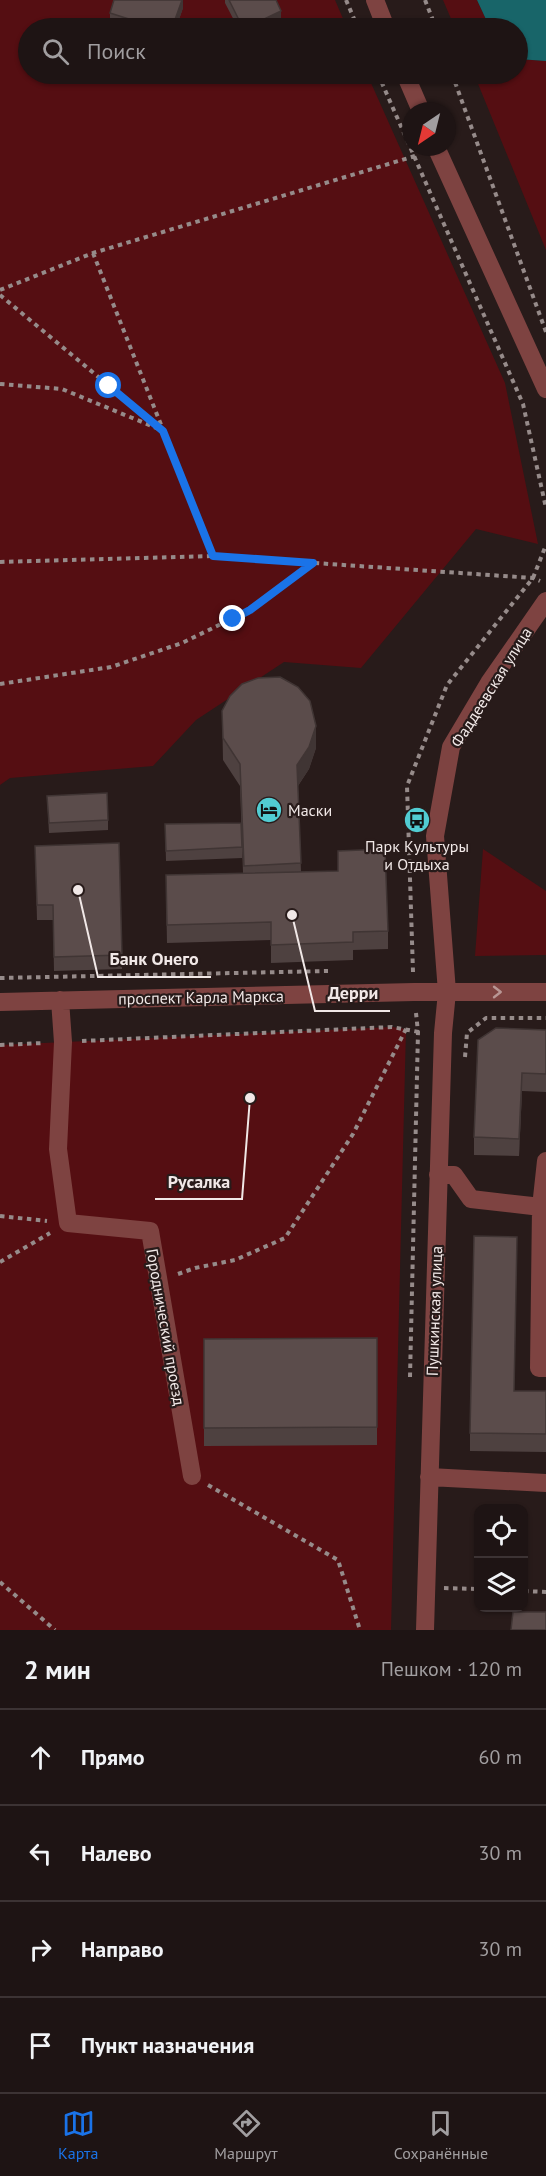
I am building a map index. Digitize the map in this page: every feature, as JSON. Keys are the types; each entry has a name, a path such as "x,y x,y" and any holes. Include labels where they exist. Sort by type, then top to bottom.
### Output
{"street":[{"path":"375,0 382,18"},
{"path":"409,84 417,102"},
{"path":"440,156 546,389"},
{"name":"Фаддеевская улица","path":"447,992 435,836 451,747 489,683 546,601"},
{"name":"проспект Карла Маркса","path":"0,1002 447,992 546,992"},
{"name":"Пушкинская улица","path":"425,1630 438,1175 443,1033 447,992"},
{"path":"60,1000 63,1042 58,1149 68,1223"},
{"path":"546,1161 541,1208 539,1368 546,1368"},
{"path":"438,1175 454,1175 471,1199 541,1208"},
{"name":"Городнический проезд","path":"68,1223 150,1231 192,1476"},
{"path":"429,1477 546,1483"}],"path":[{"path":"346,0 354,18"},
{"path":"425,0 432,18"},
{"path":"383,84 402,127"},
{"path":"456,84 546,332"},
{"path":"0,290 93,253 415,156 523,404 546,508"},
{"path":"93,253 213,556"},
{"path":"0,295 163,431"},
{"path":"0,384 62,389 163,431"},
{"path":"0,562 213,556 532,578 546,584"},
{"path":"0,684 111,668 182,643 250,610 313,563"},
{"path":"401,970 413,969"},
{"path":"0,978 331,971"},
{"path":"0,1045 392,1027 406,1029 353,1134 285,1238 235,1260 195,1268 171,1277"},
{"path":"0,1216 68,1223"},
{"path":"0,1262 68,1223"},
{"path":"192,1476 338,1560 360,1630"},
{"path":"0,1582 55,1630"},
{"path":"444,1588 474,1589"},
{"path":"528,1591 546,1592"}],"shaded area":[{"path":"0,0 335,0 343,18 18,18 18,84 371,84 505,383 538,544 476,529 361,668 284,662 196,720 153,766 10,778 0,785"},
{"path":"443,0 477,0 485,18 451,18"},
{"path":"528,60 546,61 546,250 478,84 528,84"},
{"path":"483,849 546,891 546,955 475,956"},
{"path":"392,1027 406,1029 391,1630 0,1630 0,1045"}],"water":[{"path":"477,0 546,0 546,61 528,60 528,18 485,18"}],"building":[{"path":"114,0 182,0 176,18 126,18 110,13"},
{"path":"229,0 276,0 281,11 266,18 238,18"},
{"name":"Маски","path":"280,677 298,687 310,701 316,726 309,747 297,765 301,863 244,866 240,764 223,738 222,711 230,696 242,684 258,678"},
{"path":"107,793 108,820 49,823 47,796"},
{"path":"241,823 242,847 166,851 165,824"},
{"path":"119,843 122,955 54,957 53,905 37,905 35,846"},
{"path":"385,849 388,931 353,932 353,942 271,945 271,922 167,925 166,875 338,871 338,851"},
{"path":"496,1028 546,1030 546,1074 522,1073 519,1139 474,1137 478,1040"},
{"path":"474,1236 517,1237 514,1391 546,1391 546,1434 470,1433"},
{"path":"377,1338 377,1427 204,1428 204,1339"},
{"path":"513,1612 546,1612 546,1630 511,1630"}],"place":[{"name":"Маски","path":"269,810"},
{"name":"Парк Культуры и Отдыха","path":"417,820"},
{"name":"Банк Онего","path":"78,890"},
{"name":"Дерри","path":"292,915"},
{"name":"Русалка","path":"250,1098"}],"route":[{"path":"109,386 163,431 213,556 313,563 250,610 233,619"}]}
